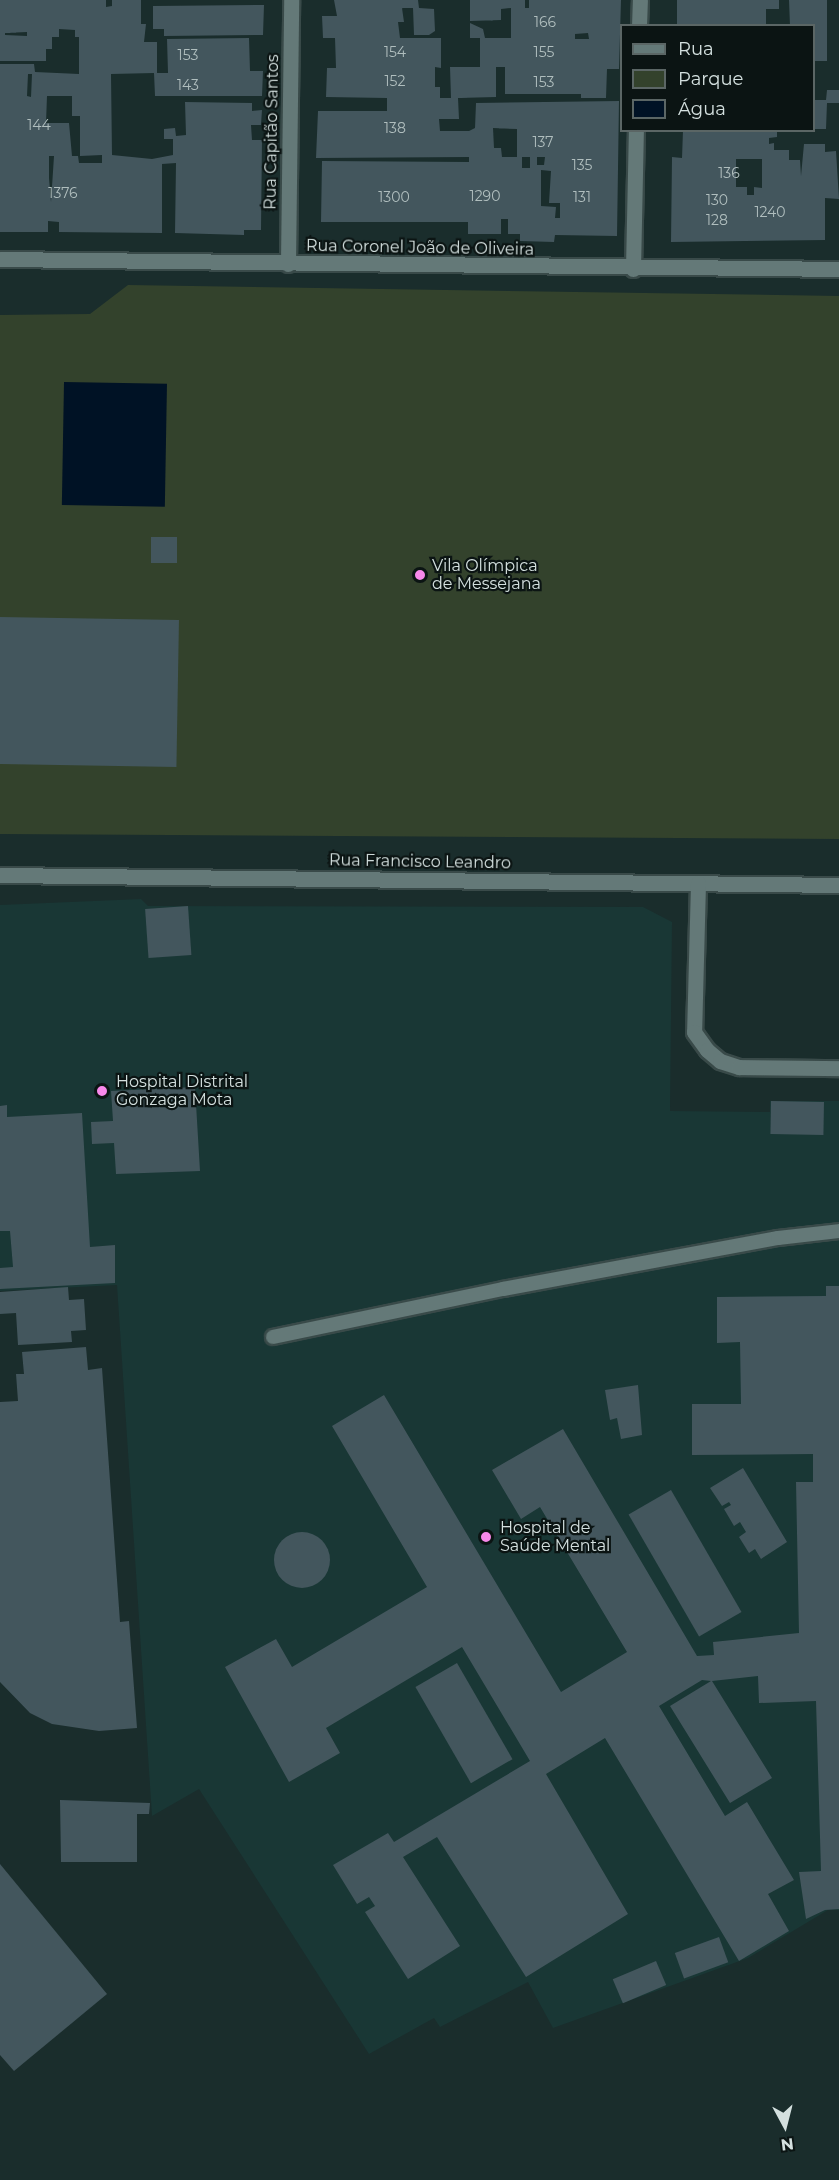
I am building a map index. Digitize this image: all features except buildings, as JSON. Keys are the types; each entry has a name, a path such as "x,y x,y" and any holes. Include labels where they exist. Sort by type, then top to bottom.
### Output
{"street":[{"name":"Rua Capitão Santos","path":"288,264 291,0"},
{"path":"639,24 640,0"},
{"path":"633,269 636,132"},
{"name":"Rua Coronel João de Oliveira","path":"0,260 633,269 839,269"},
{"name":"Rua Francisco Leandro","path":"0,875 839,885"},
{"path":"698,883 694,1032 707,1050 720,1061 739,1067 839,1068"}],"lane":[{"path":"273,1337 503,1289 778,1238 839,1231"}],"shaded area":[{"name":"Hospital de Saúde Mental","path":"141,899 148,906 643,907 672,922 670,1111 770,1112 770,1101 839,1101 839,1910 828,1910 748,1958 553,2028 528,1982 440,2027 434,2018 369,2054 199,1789 152,1816 117,1285 0,1291 0,905"}],"green space":[{"name":"Vila Olímpica de Messejana","path":"128,285 839,296 839,839 0,834 0,315 90,314"}],"water":[{"path":"64,382 167,384 165,507 62,505"}],"place":[{"name":"Vila Olímpica de Messejana","path":"420,575"},
{"name":"Hospital Distrital Gonzaga Mota","path":"102,1091"},
{"name":"Hospital de Saúde Mental","path":"486,1537"}]}
